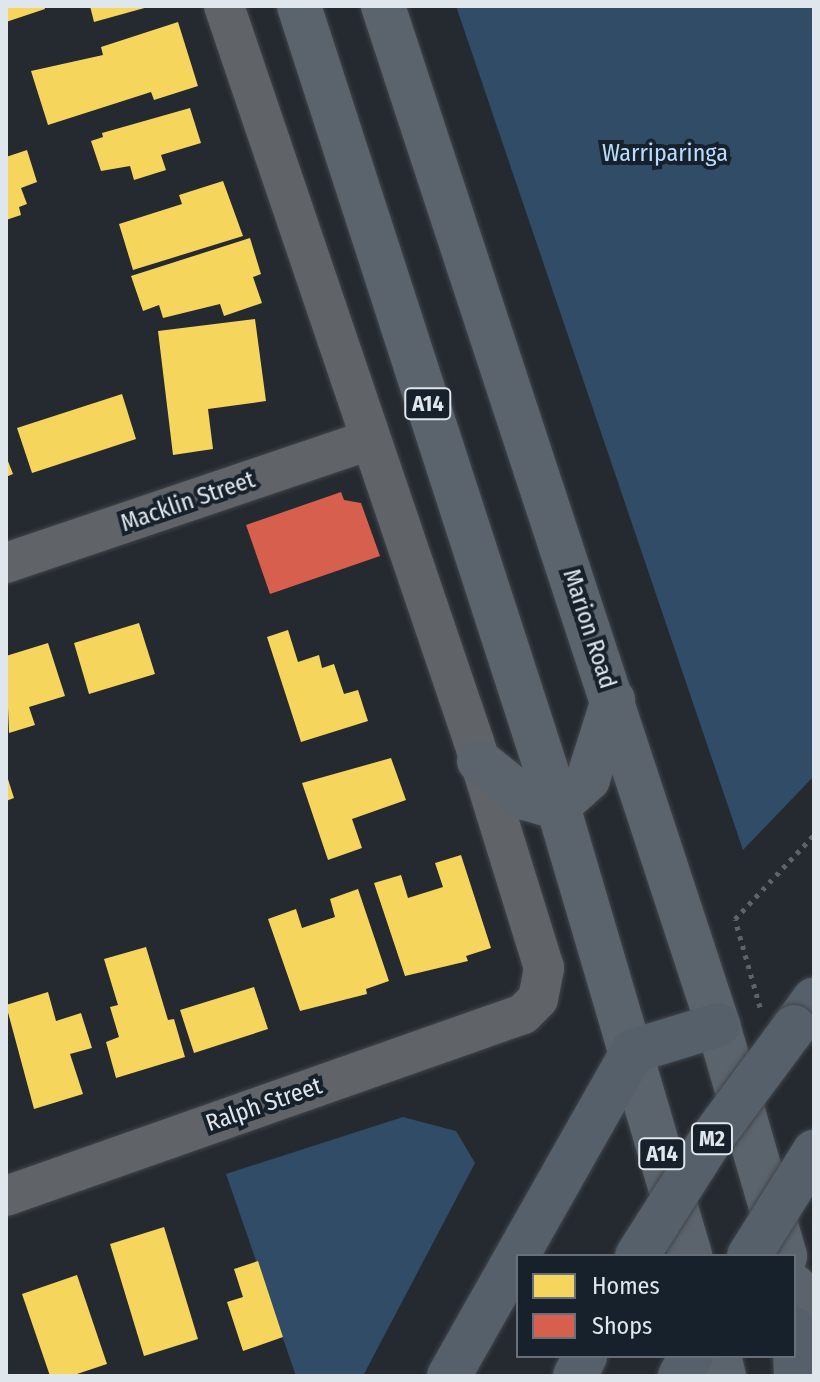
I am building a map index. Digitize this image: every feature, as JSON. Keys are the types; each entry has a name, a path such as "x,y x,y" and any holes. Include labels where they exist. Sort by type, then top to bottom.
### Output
{"highway":[{"name":"M2","path":"638,1254 712,1138 804,1013"},
{"path":"518,1254 633,1051 718,1025"},
{"path":"750,1254 814,1152"},
{"path":"449,1376 516,1258"},
{"path":"575,1376 584,1358"},
{"path":"680,1376 690,1358"}],"main road":[{"name":"A14","path":"299,6 557,803 633,1051 689,1254"},
{"name":"Marion Road","path":"383,6 718,1025 784,1254"},
{"path":"479,761 516,794 557,803 588,779 613,700"},
{"path":"796,1293 814,1355"}],"street":[{"path":"224,6 479,761"},
{"name":"Macklin Street","path":"6,563 370,440"},
{"name":"Ralph Street","path":"6,1196 523,1014 538,999 544,968 479,761"}],"path":[{"path":"735,919 814,835"}],"green space":[{"name":"Warriparinga","path":"456,6 814,6 814,776 743,850"},
{"path":"403,1117 456,1131 475,1163 363,1376 296,1376 226,1174"}],"building: Homes":[{"path":"6,6 44,6 45,9 6,22"},
{"path":"90,6 148,6 148,7 94,22"},
{"path":"178,22 198,86 154,100 151,92 48,125 31,71 103,55 101,47"},
{"path":"190,108 201,143 161,155 166,170 134,180 130,166 101,171 91,141 103,137 102,133"},
{"path":"27,150 37,182 21,188 27,204 19,207 21,215 6,220 6,157"},
{"path":"223,181 243,236 133,270 119,224 182,204 179,195"},
{"path":"250,238 261,274 253,277 262,303 224,316 220,304 163,318 159,305 143,311 131,276"},
{"path":"255,319 266,401 208,409 213,449 173,455 158,331"},
{"path":"122,394 136,439 32,473 17,428"},
{"path":"6,456 13,474 6,477"},
{"path":"139,623 155,674 89,694 74,643"},
{"path":"288,630 298,662 319,655 322,668 334,664 344,694 358,690 368,721 301,742 267,637"},
{"path":"48,643 65,696 29,707 35,725 9,733 6,656"},
{"path":"391,758 406,800 352,819 362,848 328,860 302,783"},
{"path":"6,773 14,798 6,801"},
{"path":"461,855 491,948 466,956 468,961 405,976 374,883 401,875 408,898 443,887 435,863"},
{"path":"358,889 389,981 366,989 367,994 300,1011 268,919 296,909 302,928 335,917 330,899"},
{"path":"146,947 168,1020 174,1019 185,1057 116,1078 106,1042 119,1037 110,1007 118,1005 104,959"},
{"path":"254,987 268,1029 194,1053 180,1010"},
{"path":"48,992 56,1021 81,1013 92,1048 70,1054 83,1094 34,1109 6,1005"},
{"path":"164,1227 198,1339 144,1356 110,1244"},
{"path":"258,1261 283,1337 243,1351 227,1302 243,1297 234,1269"},
{"path":"77,1275 107,1364 71,1376 50,1376 22,1294"}],"building: Shops":[{"path":"341,492 344,500 361,503 380,556 270,594 246,525"}]}
